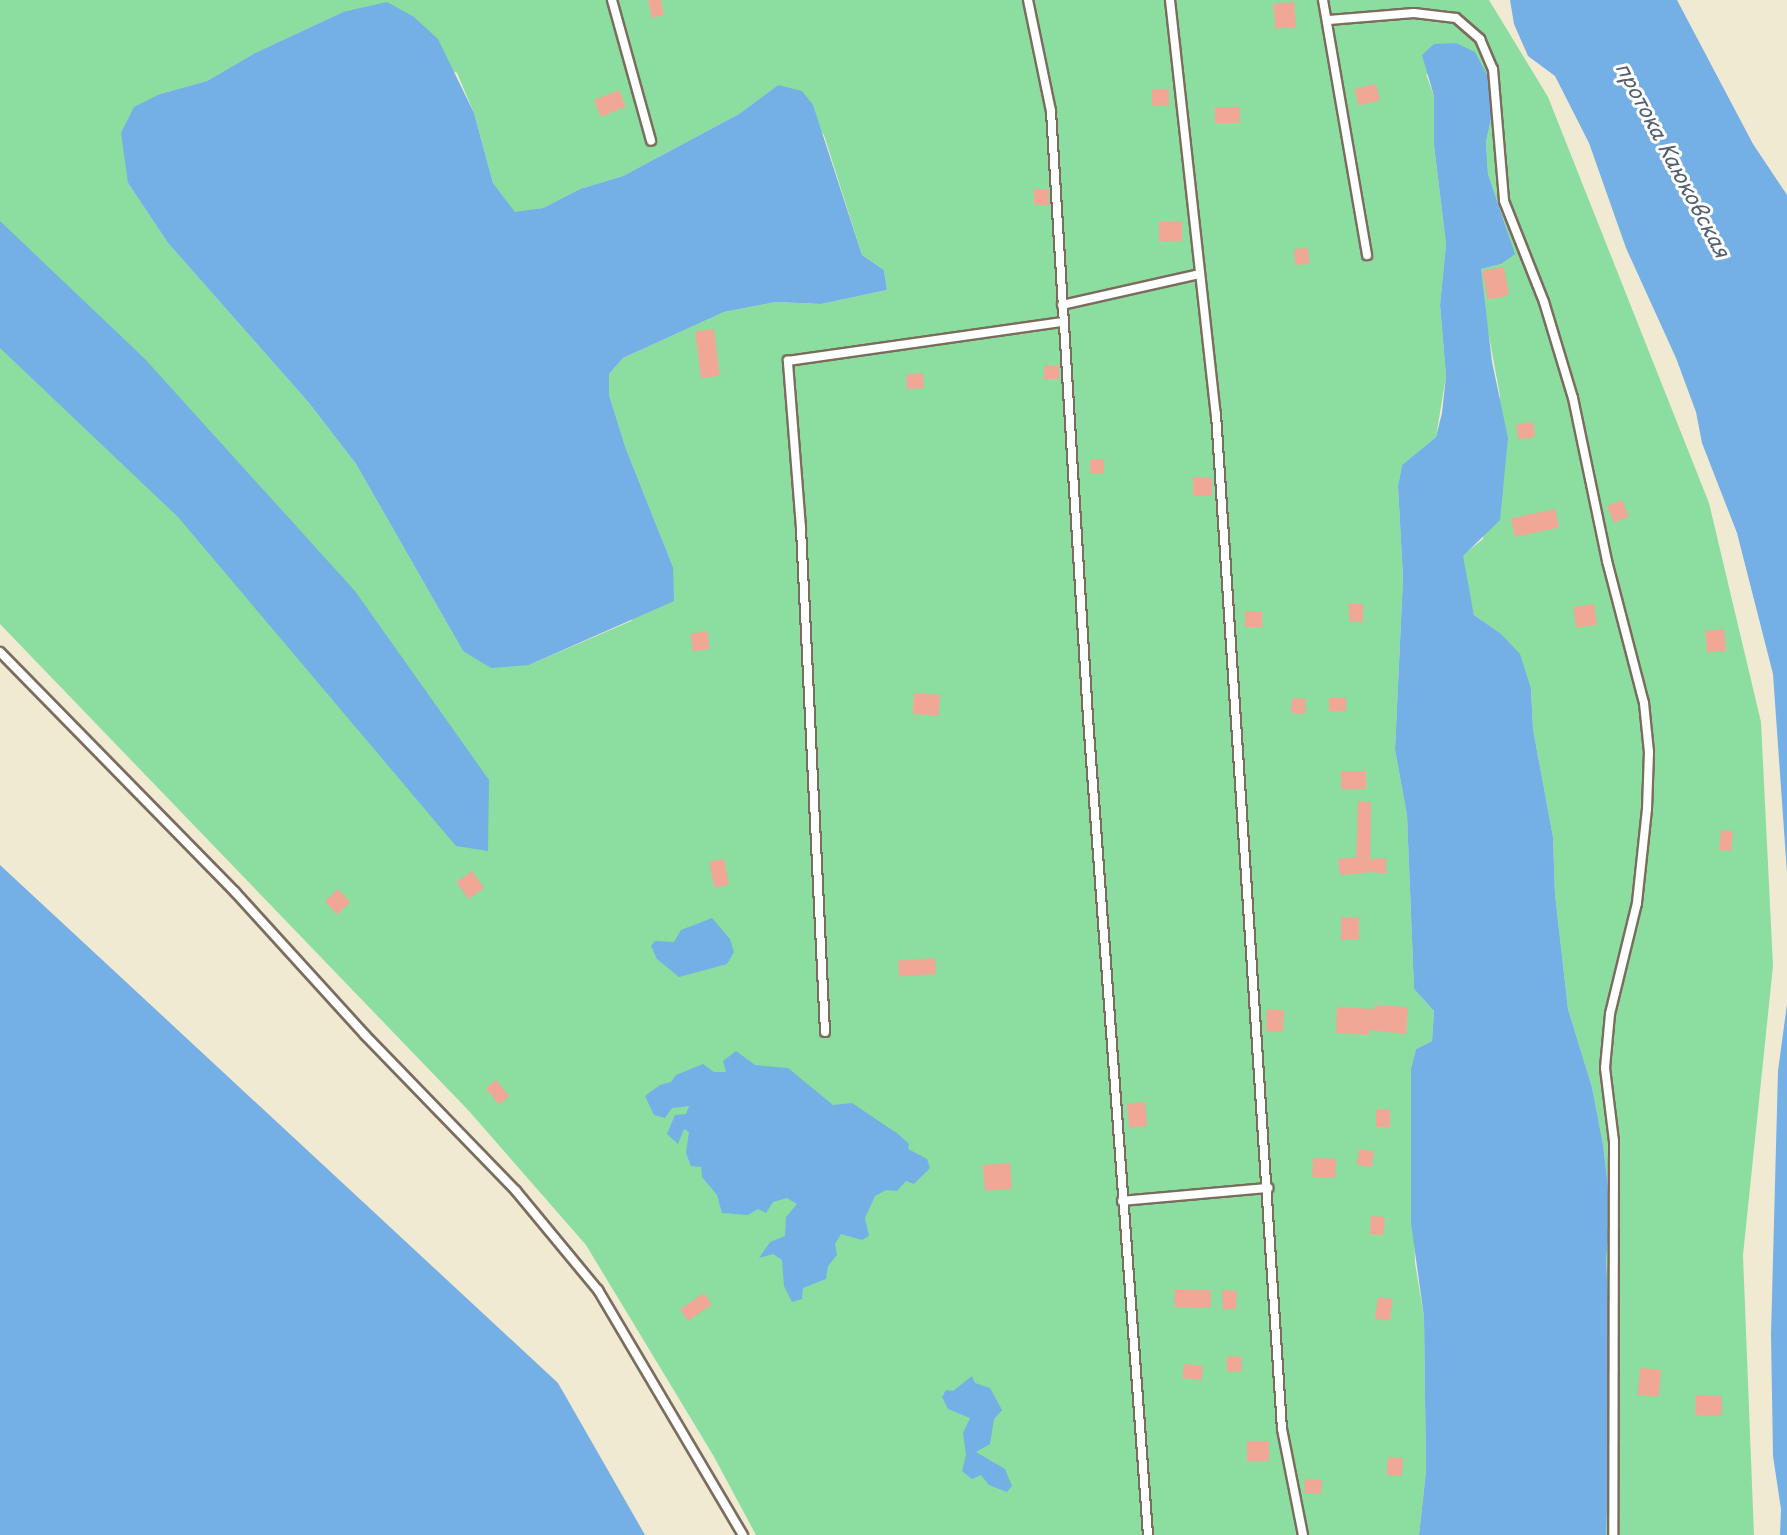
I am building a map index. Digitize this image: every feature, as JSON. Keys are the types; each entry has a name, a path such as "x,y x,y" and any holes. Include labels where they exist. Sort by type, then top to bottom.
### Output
{"lane":[{"path":"612,0 651,141"},
{"path":"1028,0 1051,111 1062,322 1074,449 1088,718 1148,1535"},
{"path":"1170,0 1217,426 1282,1429 1303,1535"},
{"path":"1323,0 1329,20 1367,255"},
{"path":"1329,20 1414,13 1455,18 1480,39 1493,69 1504,201 1544,302 1573,398 1604,550 1644,703 1649,752 1637,903 1610,1014 1605,1068 1614,1141 1613,1535"},
{"path":"1062,305 1200,274"},
{"path":"825,1032 801,528 788,362 1062,322"},
{"path":"0,652 235,892 516,1191 598,1290 743,1535"},
{"path":"1122,1201 1268,1188"}],"green space":[{"path":"0,0 1489,0 1548,97 1709,503 1761,722 1773,966 1743,1255 1754,1535 1606,1535 1613,1377 1606,1261 1611,1212 1603,1144 1592,1087 1568,1009 1555,894 1553,837 1533,729 1531,689 1500,633 1474,615 1462,556 1483,539 1500,396 1481,292 1481,269 1501,264 1508,233 1488,174 1486,142 1494,105 1426,74 1434,96 1434,145 1446,244 1440,305 1446,376 1436,437 1402,465 1398,486 1403,578 1395,750 1407,815 1414,989 1434,1011 1432,1041 1416,1049 1411,1068 1415,1263 1424,1317 1426,1471 1419,1535 756,1535 713,1455 586,1245 469,1111 0,624","holes":["343,12 457,73 474,113 493,183 515,213 543,208 580,189 623,176 739,114 778,85 824,135 862,255 884,270 887,290 821,304 776,302 724,312 623,358 609,374 609,395 626,449 673,567 631,621 529,665 463,651 356,464 309,403 168,243 128,183 160,94 207,81 255,53"]}],"water":[{"name":"протока Каюковская","path":"1510,0 1677,0 1753,144 1787,195 1787,873 1773,674 1737,533 1702,443 1696,412 1676,358 1626,248 1589,143 1555,76 1528,56 1514,24"},
{"path":"387,2 414,17 438,39 474,113 493,183 515,212 543,208 580,189 623,176 739,114 778,85 802,91 813,105 862,255 884,270 887,290 821,304 776,302 724,312 623,358 609,374 609,395 626,449 673,567 674,601 529,665 491,668 463,651 356,464 309,403 168,243 128,183 121,133 134,107 160,94 207,81 255,53 343,12"},
{"path":"1456,43 1475,52 1488,77 1494,105 1486,142 1488,174 1515,254 1501,264 1481,269 1492,362 1508,438 1500,520 1463,556 1474,615 1500,633 1520,654 1531,689 1533,729 1553,837 1555,894 1568,1009 1592,1087 1603,1144 1611,1212 1606,1261 1613,1377 1606,1535 1419,1535 1426,1471 1424,1317 1411,1223 1411,1068 1416,1049 1432,1041 1434,1011 1414,989 1407,815 1395,750 1403,578 1398,486 1402,465 1436,437 1442,413 1446,376 1440,305 1446,244 1434,145 1434,96 1422,55 1434,44"},
{"path":"0,221 145,359 355,591 489,780 488,851 456,846 178,517 0,348"},
{"path":"0,865 558,1383 645,1535 0,1535"},
{"path":"712,918 730,939 734,952 727,964 679,977 657,959 651,946 655,941 674,942 681,930"},
{"path":"1787,1004 1787,1535 1780,1535 1781,1509 1773,1456 1771,1335 1778,1071"},
{"path":"736,1051 755,1065 788,1068 833,1105 852,1103 898,1134 909,1144 908,1149 927,1159 930,1168 914,1184 906,1181 897,1191 886,1190 875,1196 865,1218 869,1236 862,1240 841,1234 835,1244 837,1255 828,1266 826,1279 803,1288 802,1299 792,1302 784,1286 782,1260 773,1254 759,1258 770,1242 785,1236 786,1217 797,1204 787,1198 773,1202 766,1213 758,1209 748,1215 722,1213 717,1195 702,1177 701,1167 691,1166 686,1153 689,1132 684,1129 678,1144 667,1134 675,1115 686,1114 689,1106 672,1108 665,1118 654,1115 645,1096 660,1085 671,1082 676,1075 703,1064 714,1072 726,1072 723,1061"},
{"path":"972,1376 975,1383 990,1388 1002,1410 994,1419 990,1444 976,1452 1005,1469 1012,1486 1007,1492 989,1485 981,1475 972,1479 962,1471 966,1455 963,1433 970,1418 948,1409 942,1397 946,1390 953,1391"}],"building":[{"path":"648,0 661,0 664,15 652,18"},
{"path":"1294,2 1296,27 1275,29 1273,4"},
{"path":"1376,84 1380,101 1358,106 1355,89"},
{"path":"1152,89 1169,89 1169,106 1152,106"},
{"path":"619,90 626,107 601,117 594,100"},
{"path":"1215,107 1240,107 1240,123 1215,123"},
{"path":"1034,189 1049,189 1049,205 1034,205"},
{"path":"1159,221 1182,221 1182,241 1159,241"},
{"path":"1308,248 1309,264 1295,265 1294,249"},
{"path":"1504,267 1509,296 1487,299 1482,271"},
{"path":"714,329 720,376 701,378 695,331"},
{"path":"1044,365 1059,365 1059,379 1044,379"},
{"path":"923,373 924,388 907,389 906,374"},
{"path":"1533,422 1535,437 1518,439 1516,424"},
{"path":"1090,459 1104,459 1104,474 1090,474"},
{"path":"1193,477 1212,477 1212,496 1193,496"},
{"path":"1622,500 1629,517 1614,523 1607,506"},
{"path":"1555,509 1559,528 1515,537 1511,518"},
{"path":"1349,604 1363,604 1363,622 1349,622"},
{"path":"1594,604 1597,625 1576,628 1573,607"},
{"path":"1245,611 1262,611 1262,627 1245,627"},
{"path":"1724,629 1726,651 1707,653 1705,631"},
{"path":"707,631 710,649 693,651 690,634"},
{"path":"914,693 940,695 938,716 913,714"},
{"path":"1292,698 1306,699 1305,714 1291,713"},
{"path":"1329,698 1346,698 1346,711 1329,711"},
{"path":"1341,771 1366,771 1366,789 1341,789"},
{"path":"1358,801 1371,802 1370,859 1386,858 1386,874 1373,872 1340,875 1338,859 1356,857"},
{"path":"1721,830 1733,831 1731,851 1719,850"},
{"path":"724,859 729,885 714,887 709,862"},
{"path":"472,871 484,888 468,899 456,882"},
{"path":"338,889 350,902 337,914 325,901"},
{"path":"1341,917 1359,917 1359,940 1341,940"},
{"path":"935,958 936,974 899,977 898,961"},
{"path":"1375,1005 1408,1007 1406,1034 1369,1030 1369,1035 1336,1033 1337,1007 1375,1009"},
{"path":"1267,1009 1284,1010 1283,1032 1266,1031"},
{"path":"496,1080 509,1096 499,1105 486,1088"},
{"path":"1145,1102 1147,1126 1129,1127 1127,1104"},
{"path":"1376,1109 1390,1109 1390,1127 1376,1127"},
{"path":"1359,1149 1374,1151 1372,1167 1357,1165"},
{"path":"1313,1158 1336,1159 1335,1178 1312,1177"},
{"path":"1010,1163 1012,1189 985,1191 983,1165"},
{"path":"1371,1216 1385,1217 1384,1235 1370,1234"},
{"path":"1175,1289 1211,1290 1210,1308 1174,1307"},
{"path":"1222,1290 1237,1291 1236,1309 1223,1309"},
{"path":"704,1293 712,1305 688,1321 680,1309"},
{"path":"1378,1297 1393,1299 1390,1321 1375,1319"},
{"path":"1241,1356 1242,1371 1227,1372 1226,1357"},
{"path":"1184,1364 1203,1366 1201,1380 1183,1378"},
{"path":"1640,1368 1661,1370 1659,1397 1638,1395"},
{"path":"1696,1395 1722,1396 1721,1416 1695,1415"},
{"path":"1247,1441 1269,1441 1269,1461 1247,1461"},
{"path":"1388,1457 1403,1458 1402,1476 1387,1475"},
{"path":"1305,1479 1322,1480 1321,1494 1304,1493"}]}
